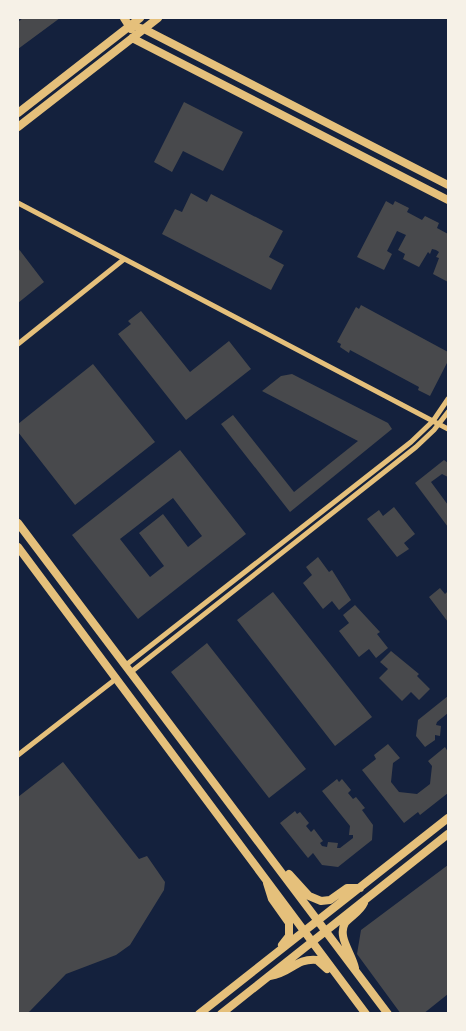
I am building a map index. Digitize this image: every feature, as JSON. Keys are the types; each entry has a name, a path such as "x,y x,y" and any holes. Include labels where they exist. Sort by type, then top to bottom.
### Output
{"main road":[{"path":"124,18 130,25 132,38"},
{"path":"18,113 140,18"},
{"path":"18,127 158,18"},
{"path":"130,25 144,29 448,186"},
{"path":"132,38 448,200"},
{"path":"18,523 388,1014"},
{"path":"18,547 266,876 366,1014"},
{"path":"199,1014 448,818"},
{"path":"220,1014 448,834"},
{"path":"279,867 314,899 326,901 347,888 360,888"},
{"path":"260,966 286,941 290,931 289,923 272,899 266,876"},
{"path":"355,970 352,956 344,942 343,930 346,922 362,909 368,897"},
{"path":"268,977 283,974 303,960 309,959 322,963 331,974 341,981"}],"street":[{"path":"18,204 448,429"},
{"path":"18,344 123,260"},
{"path":"129,669 411,442 433,421 448,399"},
{"path":"129,669 416,447 440,424 448,412"},
{"path":"18,755 117,678"}],"building":[{"path":"23,18 60,18 18,49 18,22"},
{"path":"184,102 243,132 223,171 183,151 172,172 154,162"},
{"path":"191,193 207,202 211,194 283,231 269,257 284,265 271,290 162,234 175,209 182,212"},
{"path":"386,201 393,205 395,201 409,208 407,212 422,220 425,216 439,223 437,228 448,234 448,282 433,274 439,258 436,257 439,252 436,250 432,249 430,254 428,252 419,267 403,259 405,254 398,250 406,235 397,231 387,251 392,254 384,270 357,257"},
{"path":"18,248 44,282 18,303"},
{"path":"361,305 448,352 448,361 430,396 418,390 419,387 350,350 349,353 340,347 341,344 337,342 356,307 359,309"},
{"path":"141,311 190,372 229,341 251,369 186,420 118,334 131,324 128,321"},
{"path":"93,364 155,442 75,505 18,432 18,424"},
{"path":"292,374 388,423 392,429 290,512 221,424 233,415 294,492 358,441 262,391 281,376"},
{"path":"180,450 246,534 138,619 72,535","holes":["173,498 202,536 188,547 163,514 139,533 164,566 150,577 120,539"]},
{"path":"444,460 448,463 448,477 442,474 431,482 448,505 448,527 415,483"},
{"path":"394,507 415,534 404,543 409,549 397,557 367,519 379,510 383,516"},
{"path":"318,557 329,572 332,570 351,600 339,610 332,601 323,609 303,583 312,575 306,567"},
{"path":"440,588 445,594 448,591 448,622 429,597"},
{"path":"273,592 372,717 335,746 237,620"},
{"path":"355,605 380,632 377,634 388,648 376,658 369,649 359,657 339,631 349,623 343,615"},
{"path":"207,643 306,769 269,798 171,672"},
{"path":"391,651 419,674 417,676 430,689 419,700 411,692 402,701 379,678 388,669 380,662"},
{"path":"448,696 448,713 436,725 441,726 440,736 435,735 435,740 425,747 416,736 418,720"},
{"path":"388,744 400,758 393,763 391,782 399,792 417,794 430,784 432,766 428,761 445,747 448,752 448,793 420,815 418,812 404,823 362,770 376,759 374,755"},
{"path":"63,762 139,859 147,856 165,882 164,890 130,945 116,955 66,974 30,1011 26,1014 18,1014 18,797"},
{"path":"337,779 339,782 342,779 351,790 348,793 353,799 356,797 365,808 362,810 373,825 372,840 338,867 322,865 313,853 308,858 280,823 295,811 297,814 300,812 309,823 306,826 311,832 314,829 323,841 320,843 322,846 327,847 328,842 338,843 337,848 340,848 353,838 353,835 349,835 350,826 322,791"},
{"path":"448,865 448,994 423,1014 401,1014 357,954 361,930"}]}
